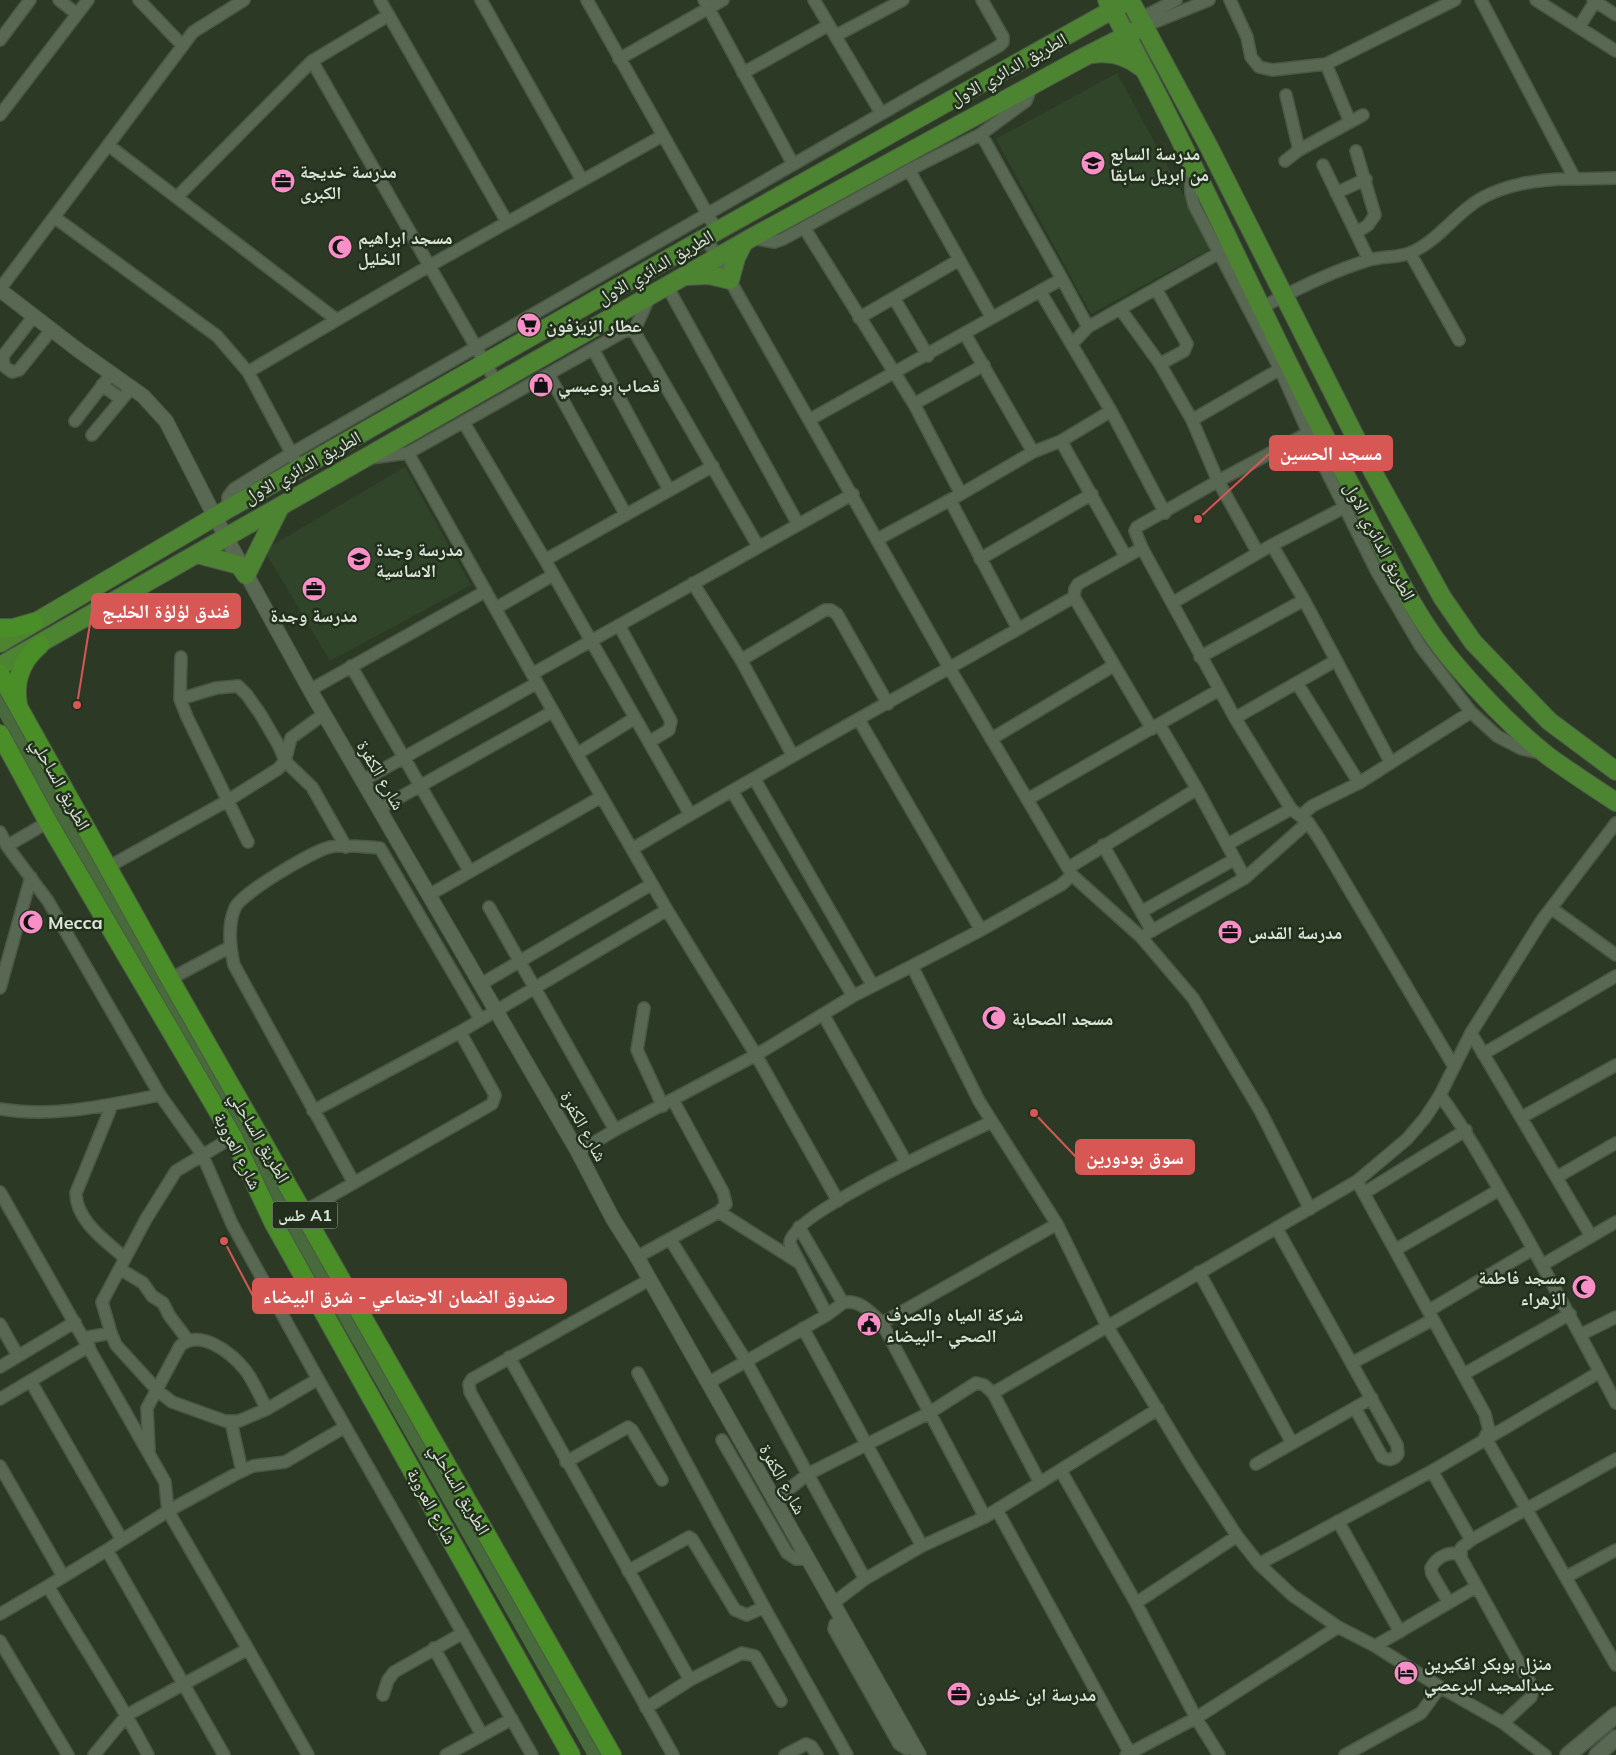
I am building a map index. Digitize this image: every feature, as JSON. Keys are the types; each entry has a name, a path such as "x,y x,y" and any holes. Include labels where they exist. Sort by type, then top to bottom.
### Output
{"highway":[{"path":"0,628 13,628 34,622"},
{"path":"18,707 17,690 20,673 28,657 40,645"},
{"name":"الطريق الساحلي","path":"0,674 170,979 612,1755"},
{"name":"شارع العروبة","path":"0,734 48,822 233,1136 273,1222 571,1755"}],"main road":[{"path":"1130,0 1143,22"},
{"name":"الطريق الدائري الاول","path":"0,644 34,622 221,513 712,234 1109,5 1130,0"},
{"path":"1109,5 1126,35"},
{"name":"الطريق الدائري الاول","path":"0,666 40,645 226,536 747,240 1126,35 1143,22 1397,515 1442,597 1483,653 1549,721 1616,771"},
{"name":"الطريق الدائري الاول","path":"1126,35 1190,159 1261,308 1420,616 1462,672 1494,707 1547,755 1616,802"},
{"path":"1082,58 1099,53 1116,54 1131,60 1144,70"},
{"path":"1200,180 1220,170"},
{"path":"683,277 709,275 730,280 736,258 747,240"},
{"path":"196,554 239,565 246,574 269,525 282,504"},
{"path":"1373,527 1397,515"},
{"path":"1462,672 1483,653"},
{"path":"1568,1755 1616,1715"},
{"path":"1597,1755 1616,1738"}],"street":[{"path":"0,40 30,0"},
{"path":"59,0 77,14"},
{"path":"0,116 88,0"},
{"path":"139,0 182,45"},
{"path":"0,289 182,45 199,26 244,0"},
{"path":"380,0 507,222"},
{"path":"481,0 582,180"},
{"path":"587,0 662,136 708,214 717,257 853,494 950,669 1070,872 1140,937 1193,998 1261,1112 1310,1209"},
{"path":"619,59 707,4 723,0"},
{"path":"814,0 881,114"},
{"path":"835,36 903,0"},
{"path":"221,513 234,489 292,453 1001,44 1003,37 982,0"},
{"path":"1143,22 1176,0"},
{"path":"1143,22 1209,0"},
{"path":"1230,0 1247,37 1251,57 1259,67 1272,70 1326,64 1455,0"},
{"path":"1481,0 1575,179"},
{"path":"1536,0 1616,52"},
{"path":"1579,27 1595,0 1616,15"},
{"path":"707,4 793,164"},
{"path":"177,197 312,60 389,16"},
{"path":"743,73 829,25"},
{"path":"312,60 496,382"},
{"path":"1326,64 1350,122"},
{"path":"747,240 774,242 805,229 909,170 982,134 1026,102 1032,85"},
{"path":"1286,95 1299,150"},
{"path":"1285,161 1299,150 1363,115"},
{"path":"982,134 1088,327"},
{"path":"248,372 429,266 662,136"},
{"path":"108,145 337,320"},
{"path":"1356,151 1366,179 1375,215 1368,225 1356,233"},
{"path":"1190,159 1191,193 1194,205 1280,369 1308,433 1377,572 1421,647 1471,712 1497,736 1522,749 1547,755"},
{"path":"1323,165 1369,260"},
{"path":"909,170 992,318"},
{"path":"1261,308 1284,296 1369,260 1410,253 1442,232 1470,205 1491,194 1556,178 1616,178"},
{"path":"1336,193 1366,179"},
{"path":"54,216 217,336 248,372 300,468"},
{"path":"805,229 914,404 961,494"},
{"path":"1072,344 1088,327 1219,253"},
{"path":"1410,253 1459,340"},
{"path":"859,318 959,260"},
{"path":"809,420 928,356 1062,279"},
{"path":"666,286 798,524"},
{"name":"شارع الكفرة","path":"0,289 132,387 166,421 221,513 226,536 310,690 578,1152 806,1560 917,1751"},
{"path":"1156,289 1187,344 1184,351 1160,364"},
{"path":"1040,291 1111,411 1165,513"},
{"path":"634,331 651,295"},
{"path":"894,298 928,356"},
{"path":"1121,310 1160,364 1192,420 1218,481 1258,553"},
{"path":"34,316 3,356 4,366 12,372 19,370 52,329"},
{"path":"363,458 408,453 625,331 634,331"},
{"path":"634,331 758,546"},
{"path":"965,334 1033,452"},
{"path":"593,349 669,490"},
{"path":"914,404 984,365"},
{"path":"1192,420 1280,369"},
{"path":"75,421 112,373"},
{"path":"549,375 626,515"},
{"path":"102,385 121,399"},
{"path":"92,435 132,387"},
{"path":"878,539 1033,452 1061,441 1111,411"},
{"path":"464,423 545,560 690,814"},
{"path":"1308,433 1218,481 1165,513 1137,527 1135,531 1142,548 1174,602 1200,657 1235,718 1291,809 1304,819 1453,1065"},
{"path":"1061,441 1126,556"},
{"path":"408,453 496,608 552,712 667,910 756,1055 838,1201"},
{"path":"545,560 713,466"},
{"path":"362,781 535,679 619,625 853,494"},
{"path":"980,559 1092,494"},
{"path":"950,500 1018,629"},
{"path":"1174,602 1272,545 1345,507"},
{"path":"1272,545 1304,600 1391,763"},
{"path":"1142,548 1078,584 1074,597 1113,666 1156,726 1197,789 1245,878"},
{"path":"496,608 553,575"},
{"path":"693,583 741,660 792,756"},
{"path":"310,690 486,591"},
{"path":"632,849 690,814 950,669 1074,597"},
{"path":"1200,657 1304,600"},
{"path":"741,660 825,610 831,610 836,614 888,704"},
{"path":"619,625 672,721 669,730 649,742"},
{"path":"181,657 180,699 186,717 248,842"},
{"path":"1235,718 1336,661"},
{"path":"351,666 421,784 470,872"},
{"path":"991,739 1113,666"},
{"path":"1297,683 1359,783"},
{"path":"180,699 228,685 238,686 261,715 279,746 285,761 312,787 346,847"},
{"path":"1028,799 1219,690"},
{"path":"379,809 552,712"},
{"path":"1140,937 1245,878 1304,819 1312,806 1359,783 1471,712"},
{"path":"108,867 227,801 278,769 285,761 291,738 324,714"},
{"path":"577,754 635,718"},
{"path":"859,720 981,930"},
{"path":"754,778 873,986"},
{"path":"578,1152 615,1130 756,1055 853,996 981,930 1061,884 1070,872 1103,845 1197,789"},
{"path":"732,791 853,996"},
{"path":"429,895 601,797"},
{"path":"1228,844 1291,809"},
{"path":"7,846 48,822"},
{"path":"993,1393 1357,1181 1407,1139 1425,1118 1440,1094 1453,1065 1471,1033 1551,908 1593,856 1616,823"},
{"path":"0,832 7,846 48,901 160,1095 202,1154 232,1224 532,1755"},
{"path":"354,1183 249,995 234,965 230,946 235,907 244,895 317,851 332,847 380,848 397,840"},
{"path":"1103,845 1152,931"},
{"path":"380,848 480,1019"},
{"path":"1141,912 1235,859"},
{"path":"0,988 31,877"},
{"path":"481,984 652,884"},
{"path":"489,907 615,1130"},
{"path":"1551,908 1616,955"},
{"path":"313,1111 460,1032 667,910"},
{"path":"170,979 230,946"},
{"path":"912,966 992,1122 1057,1224 1107,1326 1191,1466 1237,1536 1259,1564 1292,1595 1338,1627 1375,1646 1440,1687 1503,1723 1545,1755"},
{"path":"1484,1054 1616,976"},
{"path":"637,1256 718,1212 726,1204 725,1198 637,1050 644,1008"},
{"path":"823,1014 906,1162"},
{"path":"303,1212 492,1104 495,1095 460,1032"},
{"path":"1471,1033 1522,1116 1591,1236"},
{"path":"1522,1116 1616,1065"},
{"path":"1440,1094 1466,1130 1570,1314 1598,1373 1614,1396"},
{"path":"0,1109 55,1112 112,1105 160,1095"},
{"path":"112,1105 76,1193 76,1201 93,1230 125,1258"},
{"path":"827,1315 798,1262 789,1239 800,1227 838,1201 906,1162 992,1122"},
{"path":"1364,1193 1466,1130"},
{"path":"233,1136 183,1166 170,1179 102,1302 111,1333 116,1345 158,1390 172,1402 231,1422 267,1409 318,1379"},
{"path":"1557,1177 1616,1143"},
{"path":"1357,1181 1464,1374 1489,1424 1490,1430 1486,1437"},
{"path":"1394,1250 1500,1190"},
{"path":"0,1192 76,1322 165,1482 168,1511 308,1755"},
{"path":"718,1212 798,1262"},
{"path":"1542,1265 1616,1222"},
{"path":"882,1323 1057,1224"},
{"path":"800,1227 844,1303"},
{"path":"1277,1229 1398,1448 1398,1454 1394,1459 1388,1460 1382,1457 1355,1408"},
{"path":"670,1239 746,1362 865,1579"},
{"path":"1352,1363 1533,1249"},
{"path":"120,1269 143,1283 152,1296 163,1303 169,1315 187,1339"},
{"path":"1199,1272 1292,1443"},
{"path":"649,1280 509,1357 472,1379 469,1384 470,1392 672,1755"},
{"path":"708,1384 827,1315 844,1303 850,1300 859,1303 882,1323 928,1413 985,1517"},
{"path":"1464,1374 1570,1314"},
{"path":"1580,1335 1616,1317"},
{"path":"0,1367 76,1322"},
{"path":"0,1324 18,1356"},
{"path":"803,1328 922,1546"},
{"path":"0,1399 31,1382 86,1342 111,1333"},
{"path":"149,1453 146,1414 180,1346 187,1339 194,1338 210,1342 229,1354 246,1371 267,1409"},
{"path":"509,1357 566,1462 690,1680"},
{"path":"638,1373 764,1607 847,1755"},
{"path":"1259,1564 1432,1471 1486,1437 1598,1373"},
{"path":"31,1382 122,1540"},
{"path":"774,1501 808,1474 928,1413 976,1384 984,1385 993,1393 1039,1481"},
{"path":"1256,1464 1372,1398"},
{"path":"832,1604 865,1579 922,1546 985,1517 1039,1481 1061,1471 1158,1409"},
{"path":"231,1422 242,1471"},
{"path":"1,1613 168,1511 253,1466 286,1462 345,1427"},
{"path":"566,1462 628,1427 632,1430 662,1480"},
{"path":"1486,1437 1616,1665"},
{"path":"722,1440 787,1553 796,1559 806,1560"},
{"path":"1459,1555 1463,1546 1471,1540 1616,1459"},
{"path":"0,1466 62,1576"},
{"path":"1061,1471 1136,1603 1196,1718 1219,1755"},
{"path":"1432,1471 1471,1540"},
{"path":"997,1510 1129,1754 1196,1718 1338,1627"},
{"path":"1338,1521 1400,1632"},
{"path":"1136,1603 1237,1536"},
{"path":"628,1571 689,1537 735,1610 747,1615 764,1607"},
{"path":"107,1550 185,1683 224,1755"},
{"path":"1566,1577 1616,1550"},
{"path":"1448,1603 1432,1574 1431,1568 1434,1562 1449,1553 1459,1555"},
{"path":"1459,1555 1532,1688 1530,1697 1503,1723"},
{"path":"48,1586 86,1651 127,1715 148,1755"},
{"path":"1375,1646 1476,1587"},
{"path":"383,1695 388,1680 394,1672 463,1633"},
{"path":"0,1641 68,1755"},
{"path":"434,1648 482,1735"},
{"path":"94,1755 127,1715 248,1649"},
{"path":"646,1708 690,1680 736,1655 749,1652 755,1656 781,1700"},
{"path":"1345,1755 1421,1713 1440,1687"},
{"path":"446,1755 512,1719"},
{"path":"784,1755 806,1744 811,1746 817,1755"}],"shaded area":[{"path":"1117,73 1212,248 1091,314 996,139"},
{"path":"405,467 471,585 330,661 264,550"},
{"path":"0,691 603,1755 587,1755 58,825 0,717"}],"place":[{"name":"مدرسة السابع من ابريل سابقا","path":"1093,163"},
{"name":"مدرسة خديجة الكبرى","path":"283,181"},
{"name":"مسجد ابراهيم الخليل","path":"340,247"},
{"name":"عطار الزيزفون","path":"529,325"},
{"name":"قصاب بوعيسي","path":"541,385"},
{"name":"مسجد الحسين","path":"1198,519"},
{"name":"مدرسة وجدة الاساسية","path":"359,559"},
{"name":"مدرسة وجدة","path":"314,589"},
{"name":"فندق لؤلؤة الخليج","path":"77,705"},
{"name":"Mecca","path":"31,922"},
{"name":"مدرسة القدس","path":"1230,932"},
{"name":"مسجد الصحابة","path":"994,1018"},
{"name":"سوق بودورين","path":"1034,1113"},
{"name":"صندوق الضمان الاجتماعي - شرق البيضاء","path":"224,1241"},
{"name":"مسجد فاطمة الزهراء","path":"1584,1287"},
{"name":"شركة المياه والصرف الصحي -البيضاء","path":"869,1324"},
{"name":"منزل بوبكر افكيرين عبدالمجيد البرعصي","path":"1406,1673"},
{"name":"مدرسة ابن خلدون","path":"959,1694"}]}
